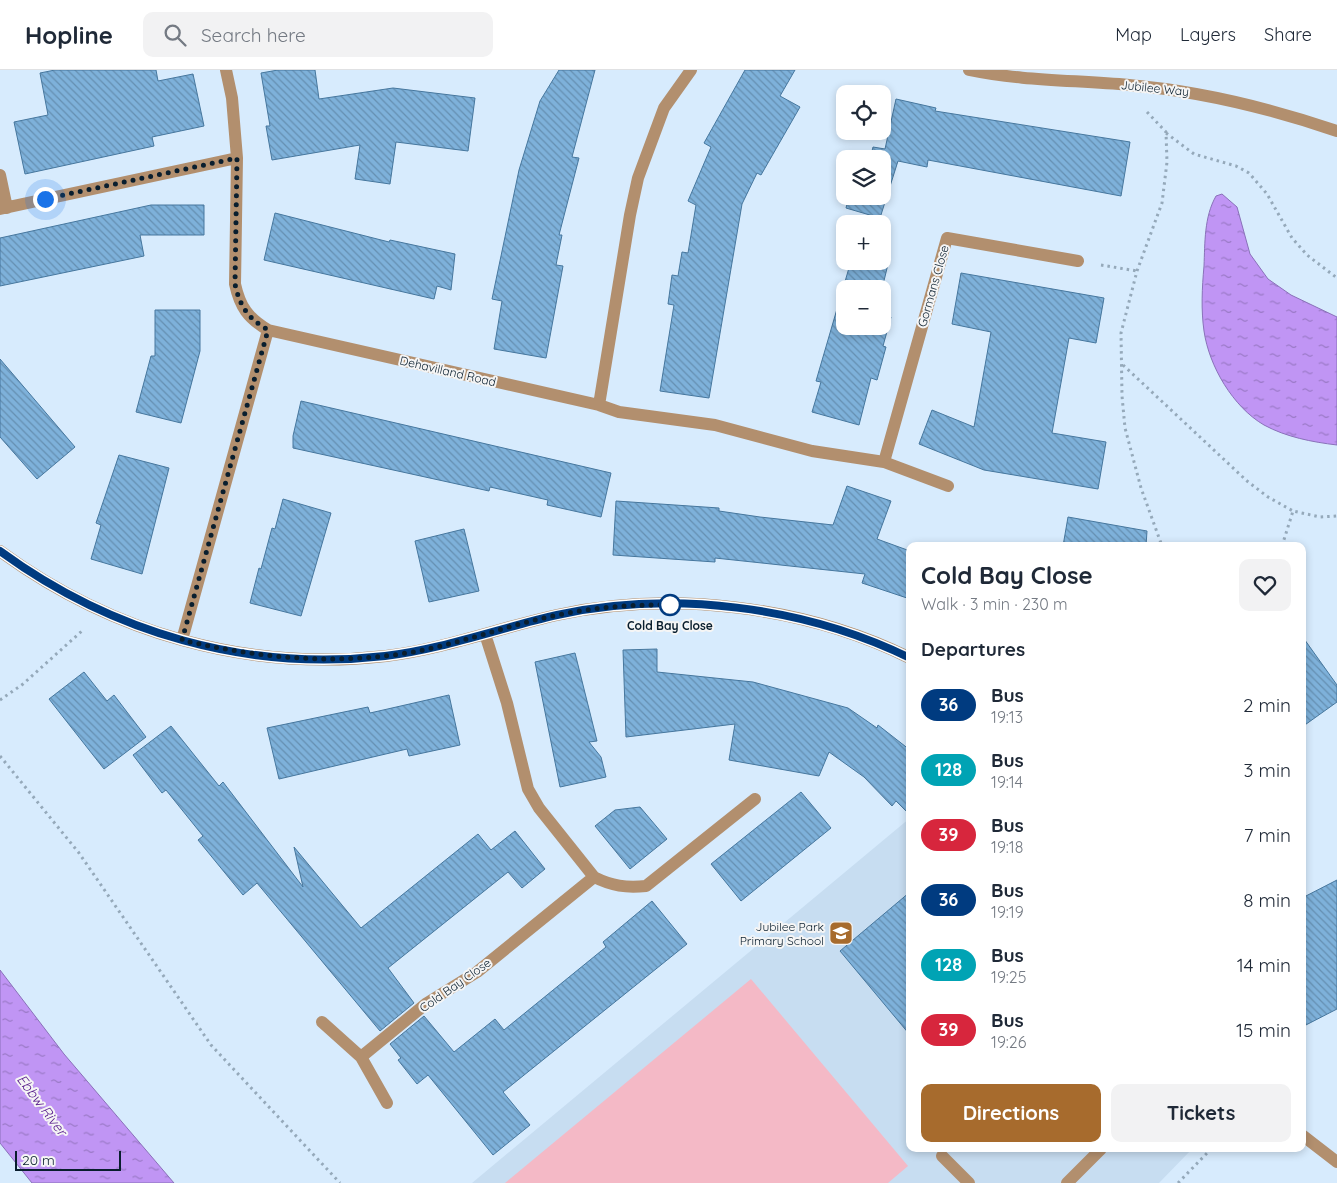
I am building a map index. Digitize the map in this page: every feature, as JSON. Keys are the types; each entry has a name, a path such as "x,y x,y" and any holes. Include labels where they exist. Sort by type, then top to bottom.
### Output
{"street":[{"path":"182,640 268,330 251,320 239,302 235,284 237,158 226,70"},
{"path":"691,70 664,108 638,178 630,215 599,405 626,414 715,425 812,451 884,462 948,486"},
{"name":"Jubilee Way","path":"969,70 1037,79 1129,85 1201,94 1287,114 1337,131"},
{"path":"0,175 3,208 237,158"},
{"name":"Gormans Close","path":"884,462 947,238 1078,261"},
{"name":"Dehavilland Road","path":"268,330 599,405"},
{"path":"0,551 62,592 102,613 141,628 232,652 283,658 335,660 386,656 436,647 559,615 608,608 658,604 709,606 807,621 855,635 906,656"},
{"path":"485,634 506,703 528,789 539,808 594,877 610,885 628,888 646,886 755,799"},
{"name":"Cold Bay Close","path":"361,1057 427,1003 477,972 594,877"},
{"path":"322,1022 361,1057 387,1104"},
{"path":"1306,1138 1337,1162"},
{"path":"1067,1183 1098,1152"},
{"path":"942,1156 969,1183"}],"path":[{"path":"1129,85 1148,113 1166,132 1194,154 1236,166 1249,173 1267,194 1292,238 1307,255 1337,278"},
{"path":"1161,542 1141,488 1127,436 1122,396 1121,333 1138,271 1162,203 1166,183 1166,132"},
{"path":"1078,261 1138,271"},
{"path":"1123,365 1246,481 1268,497 1294,511 1320,517 1337,516"},
{"path":"1283,542 1294,511"},
{"path":"0,700 23,684 102,613"},
{"path":"0,756 79,853 211,1045 340,1183"},
{"path":"1178,1183 1208,1152"}],"shaded area":[{"name":"Jubilee Park Primary School","path":"906,821 906,1152 1189,1152 1159,1183 472,1183"},
{"path":"751,979 908,1166 888,1183 505,1183"}],"water":[{"path":"1222,194 1237,207 1250,254 1268,279 1291,295 1337,317 1337,445 1299,438 1281,433 1264,425 1242,408 1233,397 1211,358 1202,315 1205,239 1207,221 1212,204 1216,196"},
{"name":"Ebbw River","path":"0,970 64,1054 174,1183 32,1183 0,1143"}],"building":[{"path":"55,70 156,70 158,81 193,74 204,126 152,137 154,146 25,174 14,122 48,115 40,73"},
{"path":"278,70 315,70 319,99 393,88 475,98 468,151 396,142 390,184 355,179 360,145 272,160 266,126 270,126 261,73"},
{"path":"559,70 595,70 572,157 579,158 559,235 562,235 556,265 563,266 546,358 494,349 502,301 492,299 519,170 540,101"},
{"path":"745,70 795,70 780,96 800,107 761,175 757,173 742,204 709,398 660,391 674,305 668,304 672,275 678,276 682,252 688,253 696,205 688,201 711,147 704,143"},
{"path":"896,99 936,108 935,111 1130,142 1121,196 928,160 927,167 898,161 891,183 891,150 872,150 873,147 885,149 887,140 891,140 891,122"},
{"path":"151,205 204,205 204,235 140,235 144,256 0,286 0,238"},
{"path":"847,205 884,205 881,215 870,215 846,208"},
{"path":"275,213 389,242 390,240 455,254 451,290 437,286 434,299 264,260"},
{"path":"848,270 887,270 884,280 845,280"},
{"path":"961,273 1104,298 1096,343 1069,338 1052,433 1106,442 1098,489 984,470 919,444 932,410 974,427 991,332 952,324"},
{"path":"155,310 200,310 200,351 181,423 136,412 151,356 155,356"},
{"path":"836,312 836,335 886,335 883,346 886,347 877,380 871,378 859,425 812,412 821,382 816,381"},
{"path":"0,359 75,447 37,479 0,437"},
{"path":"301,401 611,473 601,517 547,505 548,500 490,487 489,491 293,448 293,436"},
{"path":"119,455 169,468 142,574 91,559 101,525 96,523"},
{"path":"847,486 891,501 877,539 906,550 906,598 862,583 865,574 715,558 715,562 613,555 616,501 719,508 719,511 833,525"},
{"path":"283,499 331,513 301,616 250,603 259,568 261,569 272,528 275,529"},
{"path":"1068,517 1147,531 1146,542 1064,542"},
{"path":"464,529 479,591 429,602 415,541"},
{"path":"1306,642 1337,685 1337,702 1306,724"},
{"path":"657,649 657,672 753,682 848,708 877,728 878,725 906,747 906,811 896,801 892,806 864,777 829,752 819,776 729,760 735,724 626,737 623,650"},
{"path":"575,653 597,741 589,742 601,757 606,777 560,787 535,662"},
{"path":"84,672 107,701 114,695 146,737 104,769 49,699"},
{"path":"449,695 460,745 409,756 407,749 279,779 267,728 368,707 370,713"},
{"path":"171,726 219,786 223,782 303,887 294,847 361,928 478,834 491,850 515,831 545,869 522,888 508,872 388,968 414,1003 380,1031 257,883 243,895 198,840 203,836 166,790 162,793 133,755"},
{"path":"801,792 831,828 741,901 711,864"},
{"path":"640,807 667,839 630,869 595,826 615,810"},
{"path":"1337,880 1337,1009 1306,1025 1306,896"},
{"path":"906,895 906,1030 840,951"},
{"path":"652,901 687,944 503,1092 530,1125 493,1155 428,1075 417,1084 398,1060 401,1058 390,1044 424,1016 454,1052 495,1019 504,1030 606,947 603,942"}],"bus line":[{"name":"36","path":"0,551 22,568 62,592 102,613 141,628 232,652 283,658 335,660 386,656 436,647 559,615 608,608 658,604 709,606 807,621 855,635 906,656"}],"place":[{"name":"Cold Bay Close","path":"670,605"},
{"name":"Jubilee Park Primary School","path":"841,933"}],"route":[{"path":"45,199 237,158 235,284 239,302 251,320 268,330 182,640 232,652 283,658 335,660 386,656 436,647 559,615 608,608 658,604 675,605 670,605"}]}
